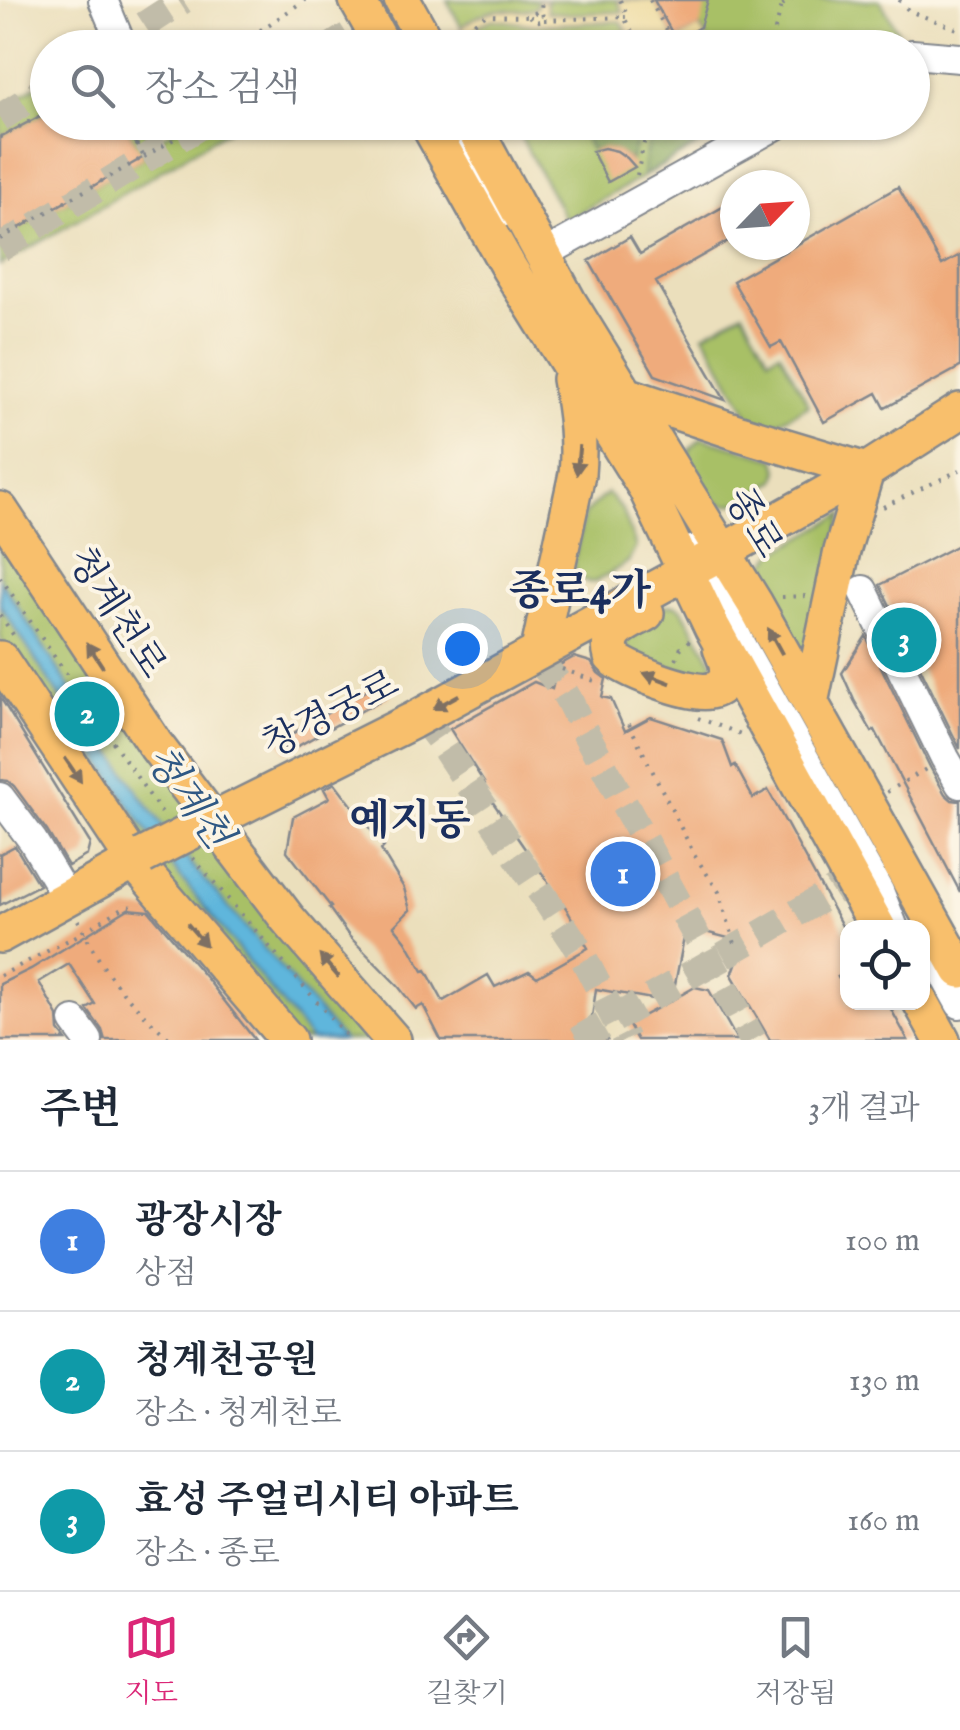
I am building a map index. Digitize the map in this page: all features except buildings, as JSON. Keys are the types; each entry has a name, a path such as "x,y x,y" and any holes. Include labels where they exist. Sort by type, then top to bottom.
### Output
{"main road":[{"path":"402,0 419,30"},
{"name":"종로","path":"439,140 509,268 646,488 701,568 810,703 870,791 960,970"},
{"name":"종로","path":"481,140 569,302 682,484 712,627 874,920"},
{"path":"548,659 580,445 567,364"},
{"path":"624,394 866,471 842,551 810,703"},
{"name":"창경궁로","path":"138,859 412,720 548,659 761,528 866,471 960,410"},
{"path":"682,484 680,453 686,443 704,432 722,432 774,447 789,460 794,471 793,485 761,528"},
{"name":"청계천로","path":"0,510 209,822 394,1040"},
{"path":"701,568 671,599 616,631 609,645 612,657 621,665 678,699 719,688 728,678 727,664 712,627"},
{"path":"0,659 138,859 288,1040"},
{"path":"0,935 138,859"}],"street":[{"path":"103,0 115,30"},
{"path":"930,56 960,58"},
{"path":"460,140 479,176 569,302"},
{"path":"544,254 750,140"},
{"path":"701,568 879,891 891,920"},
{"path":"863,590 960,784"},
{"path":"870,791 896,887 914,920"},
{"path":"0,797 33,841 67,898"},
{"path":"930,981 936,1014"}],"path":[{"path":"261,30 305,0"},
{"path":"542,0 544,20"},
{"path":"530,16 536,22 628,17 620,0"},
{"path":"650,0 667,30"},
{"path":"774,30 779,2 792,0"},
{"path":"899,0 909,11 960,30"},
{"path":"466,28 486,16 530,16 541,9"},
{"path":"624,17 631,30"},
{"path":"0,137 30,121"},
{"path":"134,140 144,157"},
{"path":"0,239 173,140"},
{"path":"636,180 645,140"},
{"path":"878,509 960,470"},
{"path":"772,597 820,596"},
{"path":"712,627 696,634 680,649 670,673 678,699 754,739"},
{"path":"548,659 611,687"},
{"path":"629,724 695,856 719,892 736,947"},
{"path":"870,791 945,758"},
{"path":"67,898 108,972 171,1040"},
{"path":"0,976 126,906 152,909"}],"green space":[{"path":"447,0 880,0 897,30 463,30"},
{"path":"30,89 30,121 0,137 0,108"},
{"path":"134,140 211,140 0,265 0,239 144,157"},
{"path":"522,140 708,140 566,220"},
{"path":"586,140 637,140 630,161 612,151 592,151"},
{"path":"653,140 706,140 643,176"},
{"path":"743,312 769,358 780,352 809,405 773,425 752,421 704,334"},
{"path":"702,438 776,459 776,480 742,501 722,504 706,489 689,456 690,449"},
{"path":"607,493 623,511 636,547 628,562 595,582 588,582 573,565 584,514"},
{"path":"843,514 807,651 802,650 772,601 764,580 765,569 776,552"},
{"path":"0,523 376,1040 292,1040 121,823 0,638"},
{"path":"666,606 681,608 714,664 713,678 626,657 626,630"}],"sand":[{"path":"538,0 546,0 547,12 623,12 617,0 654,0 670,30 626,30 621,21 536,25 493,19 475,30 461,27 491,12 537,7"}],"water":[{"name":"청계천","path":"0,580 141,796 191,864 343,1040 311,1040 179,875 0,605"}],"tunnel":[{"path":"137,30 183,0"},
{"path":"0,118 30,99"},
{"path":"0,248 177,140"},
{"path":"538,661 567,697 753,1040"},
{"path":"421,716 580,951 626,1040"},
{"path":"578,1040 851,879"}],"place":[{"name":"효성 주얼리시티 아파트","path":"904,640"},
{"name":"청계천공원","path":"87,714"},
{"name":"광장시장","path":"623,874"}],"district":[{"name":"종로4가","path":"580,589"},
{"name":"예지동","path":"410,819"}]}
